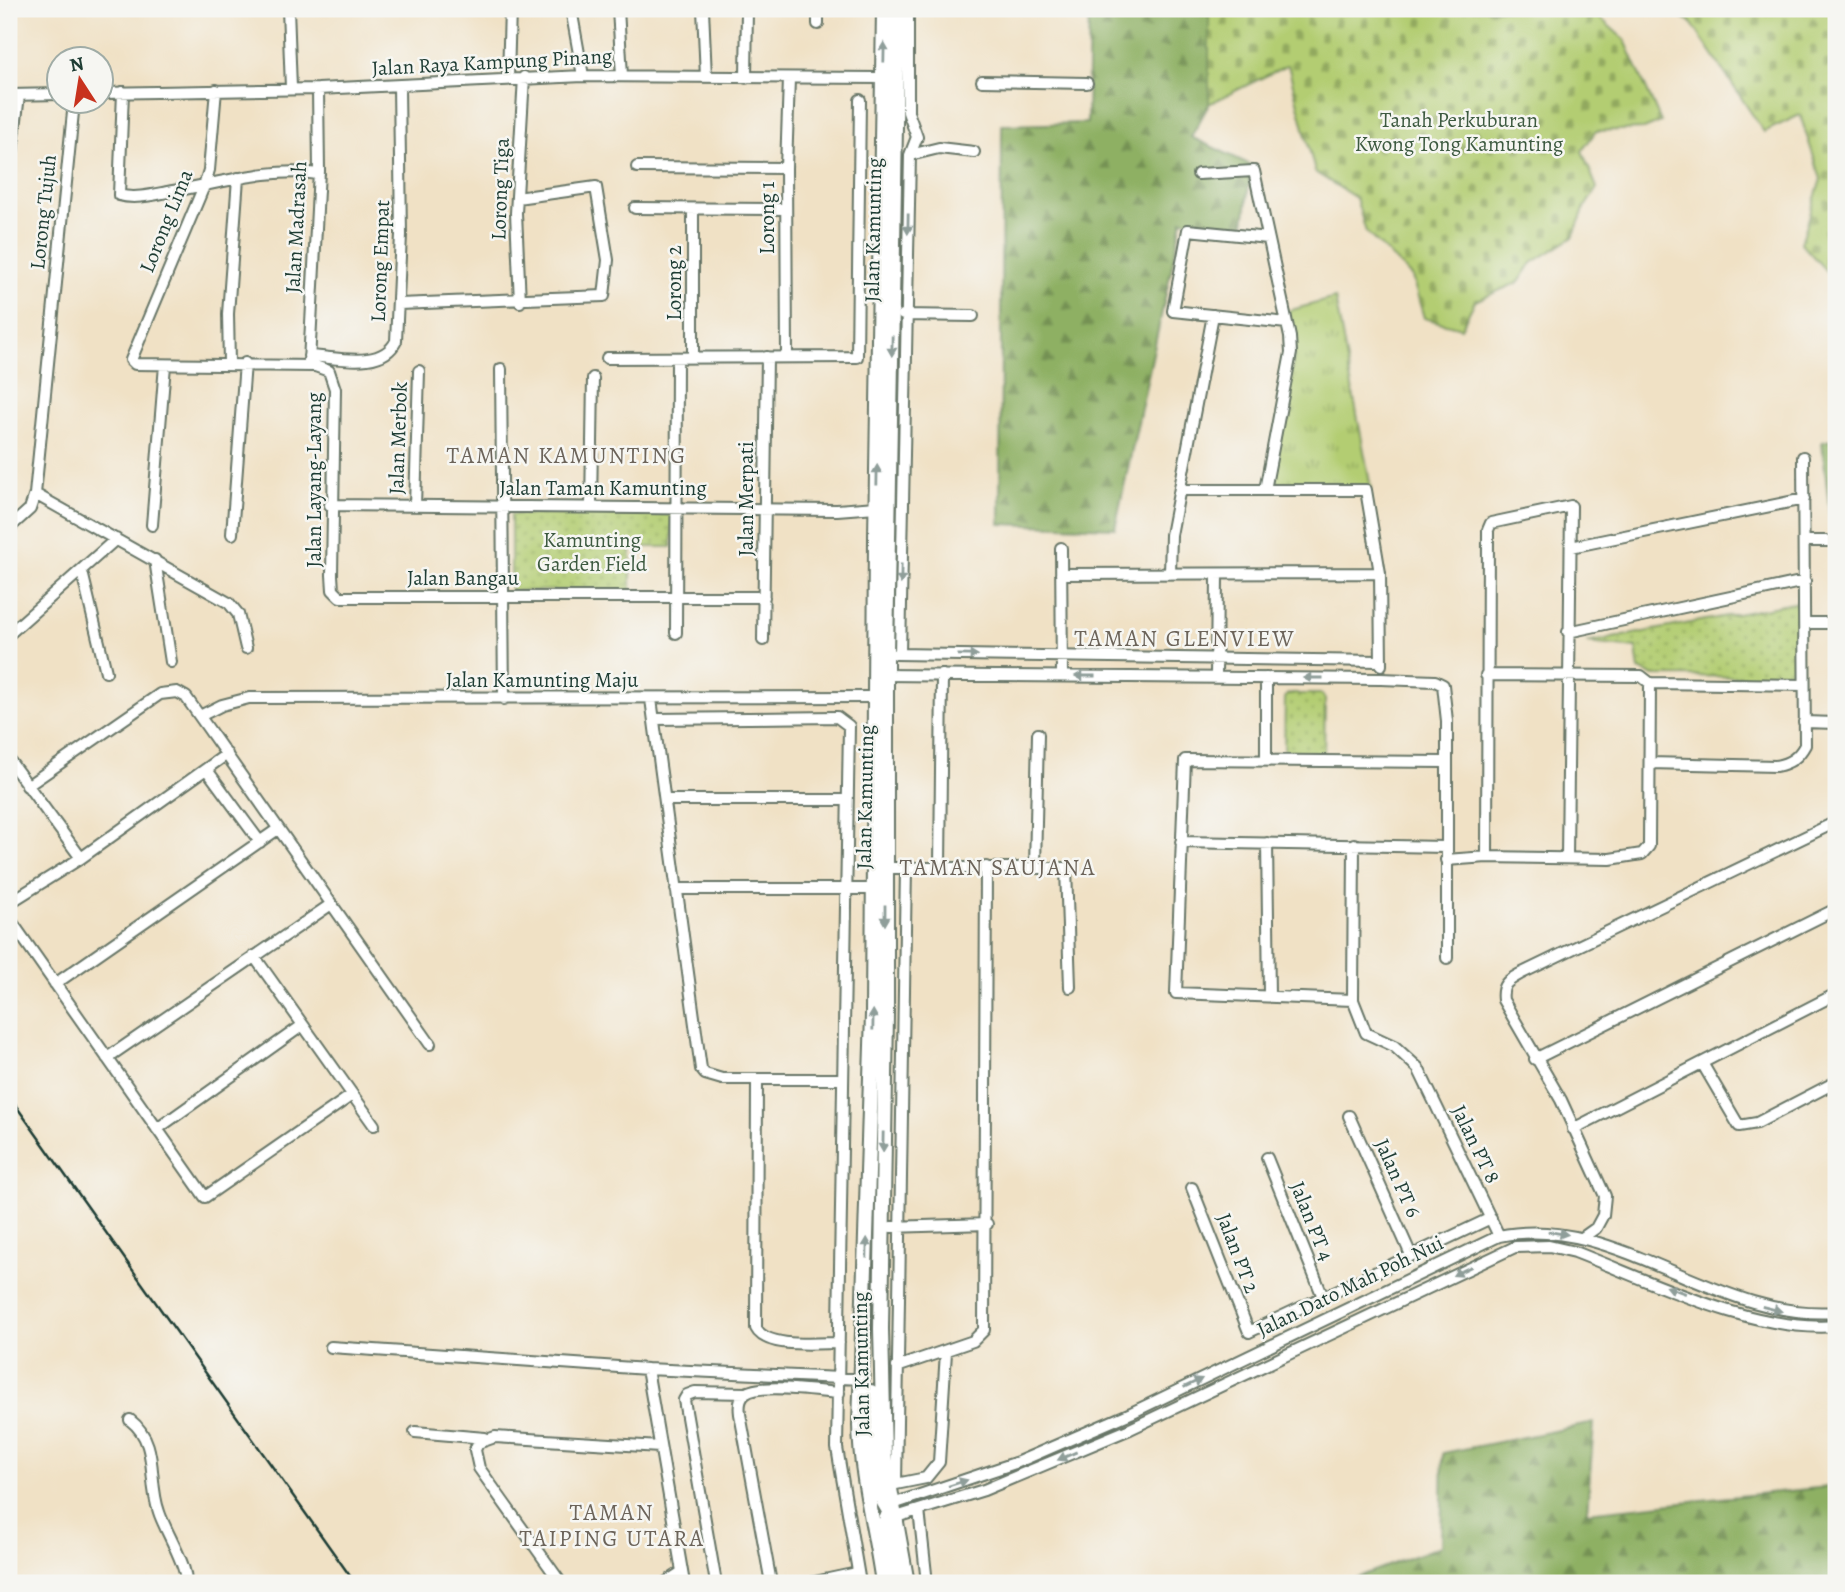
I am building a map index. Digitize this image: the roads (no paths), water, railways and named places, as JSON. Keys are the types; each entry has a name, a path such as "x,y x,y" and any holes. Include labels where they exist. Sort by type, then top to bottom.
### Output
{"main road":[{"name":"Jalan Kamunting","path":"884,9 876,507 869,578 887,654"},
{"name":"Jalan Kamunting","path":"897,9 895,121 900,315 887,654 881,675 885,868 881,1411 884,1456 907,1583"},
{"name":"Jalan Kamunting","path":"881,697 872,889 873,1014 861,1456 883,1583"},
{"path":"864,1356 871,1384 874,1463 879,1492 893,1511 886,1520 894,1583"}],"street":[{"path":"288,9 291,88"},
{"path":"508,78 510,9"},
{"path":"571,9 583,76"},
{"path":"618,9 622,76"},
{"path":"702,9 706,77"},
{"path":"746,78 747,9"},
{"path":"818,9 818,24"},
{"path":"908,9 910,117 917,138 910,155 900,315 973,316"},
{"name":"Jalan Raya Kampung Pinang","path":"116,92 398,86 524,77 883,78"},
{"name":"Lorong Tiga","path":"520,302 517,198 524,77"},
{"name":"Lorong 1","path":"787,357 786,168 789,79"},
{"path":"982,81 1087,83"},
{"name":"Lorong Empat","path":"309,361 373,359 383,356 396,341 399,304 401,121 398,86"},
{"name":"Jalan Madrasah","path":"309,361 319,174 318,89"},
{"name":"Lorong Lima","path":"165,365 135,364 130,354 204,186 209,170 216,90"},
{"path":"123,92 119,195 146,196 238,178 295,171 319,174"},
{"path":"9,177 14,95 46,94"},
{"path":"607,358 857,357 860,100"},
{"name":"Lorong Tujuh","path":"35,494 73,116"},
{"path":"895,121 910,117"},
{"path":"910,155 939,148 974,152"},
{"path":"637,167 786,168"},
{"path":"1198,174 1254,171 1287,323 1291,354 1265,490"},
{"path":"229,363 228,314 238,178"},
{"path":"860,180 883,180"},
{"path":"399,304 520,302 604,296 608,260 596,187 517,198"},
{"path":"635,208 786,209"},
{"name":"Lorong 2","path":"693,209 693,358"},
{"path":"1268,238 1188,230 1173,311 1287,323"},
{"path":"858,290 880,292"},
{"path":"1170,574 1171,535 1213,315"},
{"name":"Jalan Merpati","path":"763,640 767,357"},
{"path":"676,633 677,358"},
{"path":"152,525 165,365 309,361"},
{"name":"Jalan Layang-Layang","path":"309,361 329,371 335,389 333,590"},
{"path":"232,534 245,363"},
{"path":"501,369 504,699"},
{"name":"Jalan Merbok","path":"415,506 419,371"},
{"path":"591,508 593,378"},
{"path":"1650,763 1786,764 1794,760 1805,745 1803,457"},
{"path":"1180,490 1366,490 1380,573 1381,679"},
{"path":"9,528 30,509 35,494 229,603 238,614 246,648"},
{"path":"1571,547 1804,499"},
{"name":"Jalan Taman Kamunting","path":"332,505 764,507 837,510 876,507"},
{"path":"1487,856 1488,530 1491,523 1571,506 1567,858"},
{"path":"9,634 82,572 116,539"},
{"path":"1805,541 1836,541"},
{"path":"1061,548 1062,676"},
{"path":"155,560 171,663"},
{"path":"82,572 106,672"},
{"path":"1061,574 1380,573"},
{"path":"1216,677 1217,575"},
{"path":"1568,632 1805,581"},
{"name":"Jalan Bangau","path":"333,590 340,597 764,597"},
{"path":"1805,623 1836,622"},
{"path":"887,654 1381,661"},
{"path":"881,675 1435,681 1443,685 1446,693 1447,958"},
{"path":"940,867 942,675"},
{"path":"1486,675 1641,676 1650,683 1804,685"},
{"path":"1266,678 1266,759"},
{"path":"1446,860 1487,856 1630,858 1642,854 1649,846 1650,683"},
{"path":"27,786 160,694 177,692 186,697 430,1044"},
{"name":"Jalan Kamunting Maju","path":"201,716 222,705 249,698 881,697"},
{"path":"651,699 701,1069 705,1074 722,1079 843,1079"},
{"path":"654,719 837,717 849,726 837,1448 859,1578 810,1583"},
{"path":"1804,722 1836,723"},
{"path":"1035,867 1038,734"},
{"path":"9,903 82,858 227,754"},
{"path":"9,760 82,858"},
{"path":"1354,844 1353,1000 1176,993 1185,760 1445,762"},
{"path":"206,770 260,842"},
{"path":"666,800 846,800"},
{"path":"1582,1238 1596,1228 1603,1215 1605,1196 1561,1100 1503,1000 1502,990 1508,981 1836,822"},
{"path":"55,984 278,829"},
{"path":"1181,842 1445,847"},
{"path":"1267,843 1269,996"},
{"path":"897,1367 973,1341 984,1330 987,1224 986,867"},
{"path":"885,868 1066,868 1070,987"},
{"path":"906,868 898,1227 896,1484 926,1478 939,1462 946,1352"},
{"path":"676,888 872,889"},
{"path":"107,1058 330,905"},
{"path":"1535,1059 1836,909"},
{"path":"9,918 205,1197 352,1095"},
{"path":"254,956 374,1125"},
{"path":"1573,1129 1836,995"},
{"name":"Jalan PT 8","path":"1353,1000 1366,1033 1394,1046 1418,1068 1499,1236"},
{"path":"157,1129 303,1025"},
{"path":"1702,1063 1739,1126 1757,1123 1836,1082"},
{"path":"757,1079 756,1328 761,1337 772,1342 839,1343"},
{"name":"Jalan PT 6","path":"1349,1116 1411,1255"},
{"name":"Jalan PT 4","path":"1267,1158 1323,1297"},
{"name":"Jalan PT 2","path":"1192,1188 1249,1332 1323,1297"},
{"path":"1323,1297 1491,1218"},
{"path":"881,1227 987,1224"},
{"path":"1596,1228 1598,1243"},
{"name":"Jalan Dato Mah Poh Nui","path":"893,1511 1132,1413 1499,1236 1512,1233 1530,1230 1582,1238 1750,1303 1783,1312 1836,1312"},
{"path":"1512,1233 1515,1247"},
{"name":"Jalan Dato Mah Poh Nui","path":"893,1511 919,1510 1024,1475 1130,1429 1515,1247 1549,1245 1575,1252 1747,1316 1782,1325 1836,1326"},
{"path":"331,1347 648,1369 862,1379"},
{"path":"648,1369 683,1578 665,1583"},
{"path":"729,1392 734,1374"},
{"path":"716,1583 683,1406 687,1395 695,1392 746,1393 764,1388 838,1393"},
{"path":"746,1393 740,1404 740,1414 771,1583"},
{"path":"130,1420 148,1442 156,1503 185,1569 185,1583"},
{"path":"415,1432 660,1447"},
{"path":"485,1438 478,1443 475,1450 479,1468 561,1583"},
{"path":"919,1510 927,1583"}],"railway":[{"path":"9,1096 355,1583"}],"district":[{"name":"TAMAN KAMUNTING","path":"567,455"},
{"name":"TAMAN GLENVIEW","path":"1185,638"},
{"name":"TAMAN SAUJANA","path":"998,867"},
{"name":"TAMAN TAIPING UTARA","path":"612,1525"}],"park label":[{"name":"Tanah Perkuburan Kwong Tong Kamunting","path":"1459,132"},
{"name":"Kamunting Garden Field","path":"592,552"}]}
